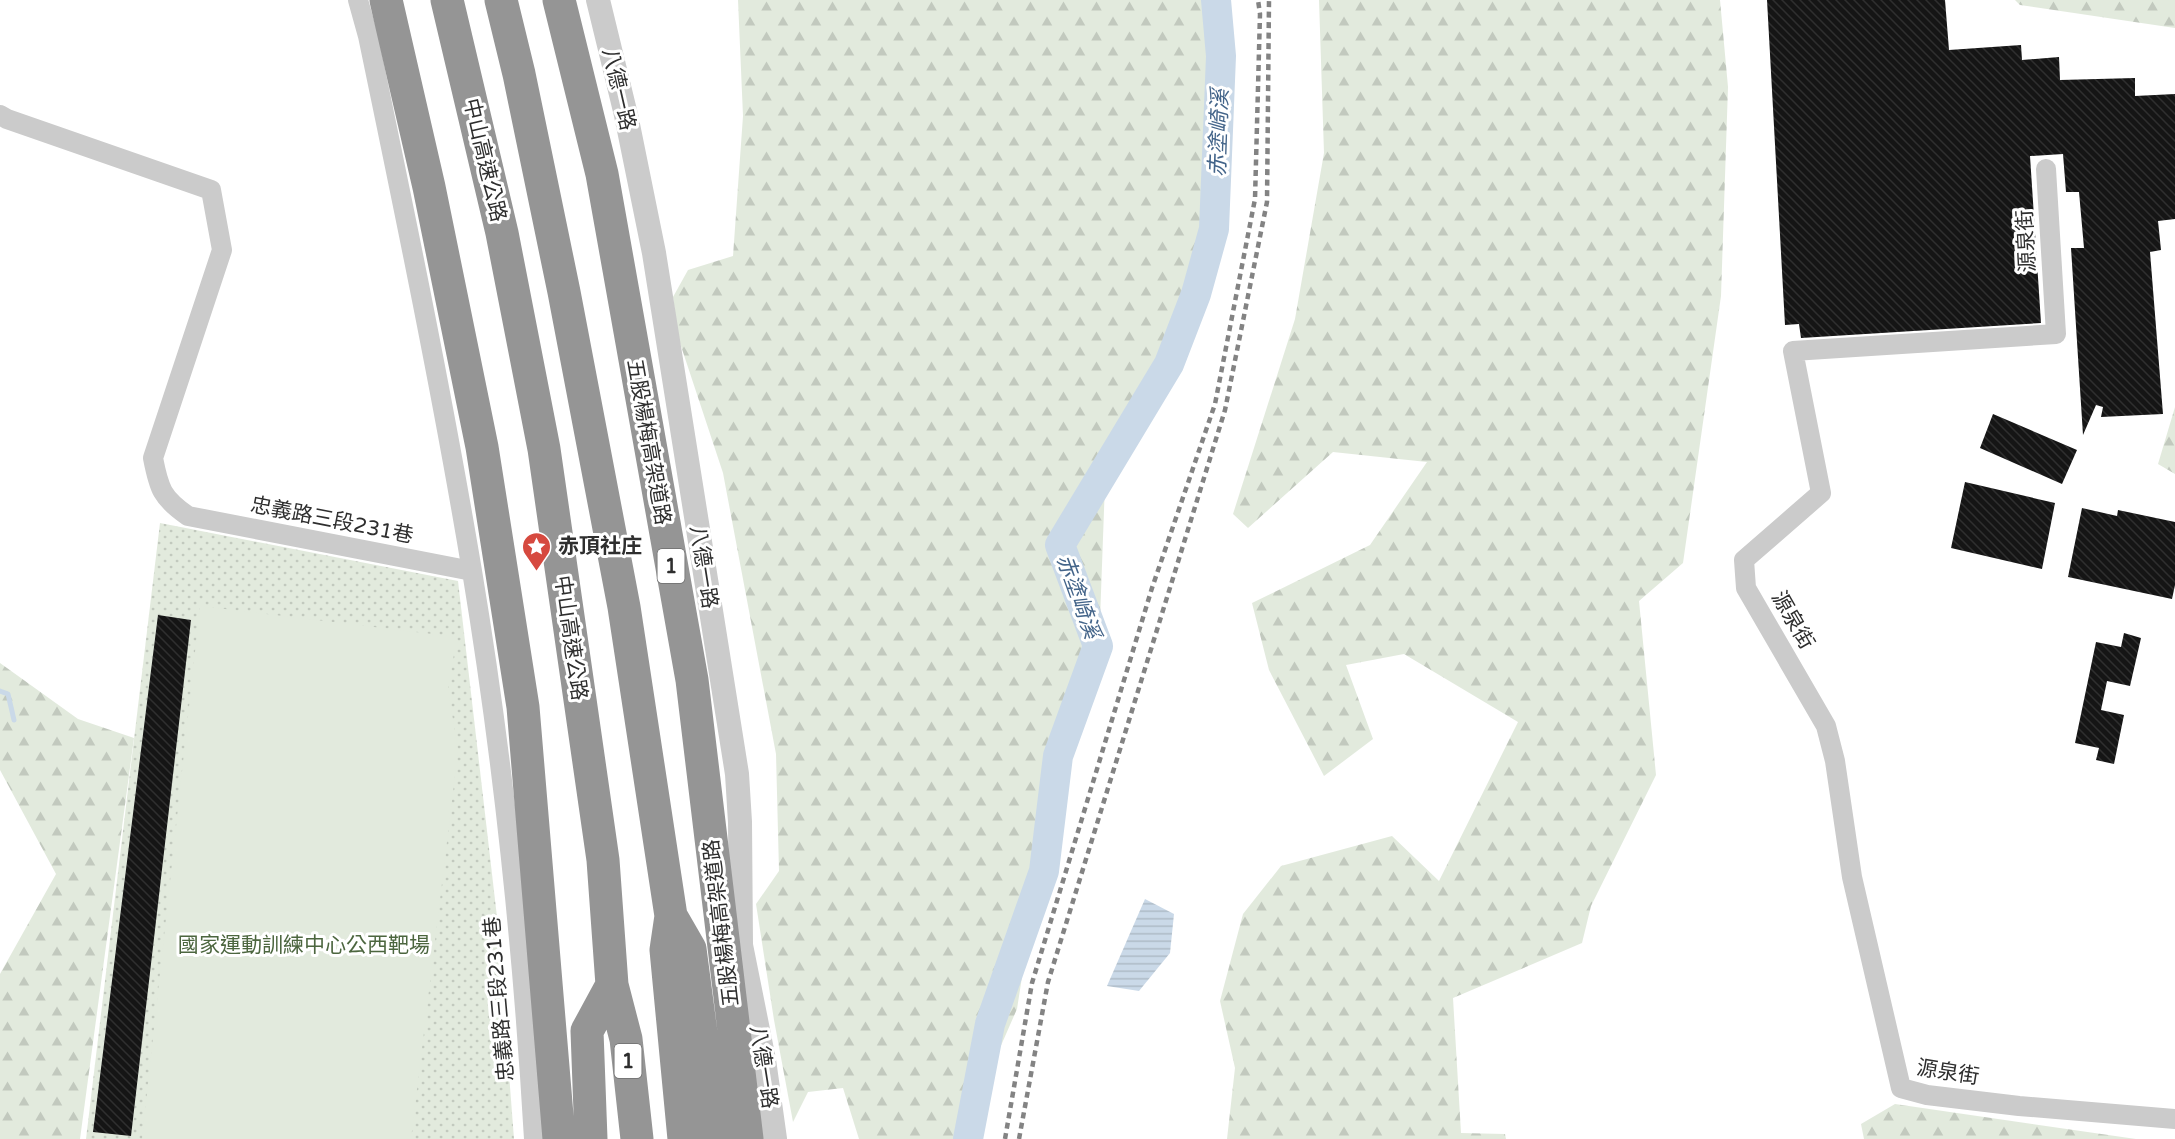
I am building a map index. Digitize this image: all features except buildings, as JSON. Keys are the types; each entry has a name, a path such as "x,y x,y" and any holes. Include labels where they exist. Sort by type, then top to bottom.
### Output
{"highway":[{"path":"386,0 431,198 482,447 523,706 559,1139"},
{"name":"中山高速公路","path":"447,0 502,233 544,449 603,860 612,985 626,1039 637,1139"},
{"path":"501,0 519,74 564,292 622,595 671,916 666,950 684,1139"},
{"name":"五股楊梅高架道路","path":"559,0 602,174 692,680 747,1139"},
{"path":"671,916 690,949 715,1139"},
{"path":"591,1139 587,1031 612,985"}],"street":[{"path":"358,0 414,261 472,571"},
{"name":"八德一路","path":"598,0 626,115 654,253 736,774 740,822 741,945 764,1060 775,1139"},
{"name":"忠義路三段231巷","path":"0,115 211,190 222,250 153,459 158,484 170,504 188,516 472,571 498,758 516,916 534,1139"},
{"name":"源泉街","path":"2046,169 2056,334 1793,351 1821,492 1744,560 1746,588 1826,726 1835,761 1852,877 1901,1088 1927,1095 2019,1106 2175,1119"}],"green space":[{"path":"738,0 1207,0 1213,70 1201,285 1105,483 1100,620 1041,855 1017,1009 960,1139 859,1139 843,1088 808,1092 793,1122 756,904 779,871 776,754 723,473 678,337 673,297 688,270 733,256 743,116"},
{"path":"1319,0 1720,0 1728,87 1721,296 1683,563 1639,601 1656,775 1591,906 1582,943 1453,998 1461,1133 1505,1134 1506,1139 1227,1139 1235,1068 1220,1001 1243,914 1281,866 1392,836 1439,881 1518,722 1404,654 1346,665 1373,739 1324,776 1269,670 1252,603 1370,545 1427,462 1333,452 1248,528 1233,514 1295,319 1324,153"},
{"path":"2015,0 2175,0 2175,28 2020,5"},
{"path":"2175,407 2175,474 2158,464"},
{"name":"國家運動訓練中心公西靶場","path":"160,523 458,581 497,917 514,1139 86,1139"},
{"name":"國家運動訓練中心公西靶場","path":"200,606 457,637 448,688 458,751 411,1139 142,1139"},
{"path":"0,663 78,719 134,738 80,1139 0,1139 0,974 56,874 0,770"},
{"path":"1895,1104 2136,1139 1864,1139 1861,1124"}],"water":[{"path":"1145,899 1174,914 1170,953 1139,991 1107,986"}],"waterway":[{"name":"赤塗崎溪","path":"968,1139 990,1024 1044,871 1058,756 1098,646 1060,545 1169,364 1196,294 1214,229 1221,56 1216,0"},
{"path":"0,691 8,694 14,720"}],"railway":[{"path":"1005,1139 1032,983 1152,588 1215,404 1255,199 1260,14 1258,0"},
{"path":"1019,1139 1048,982 1225,410 1267,202 1269,0"}],"place":[{"name":"赤頂社庄","path":"537,572"}]}
